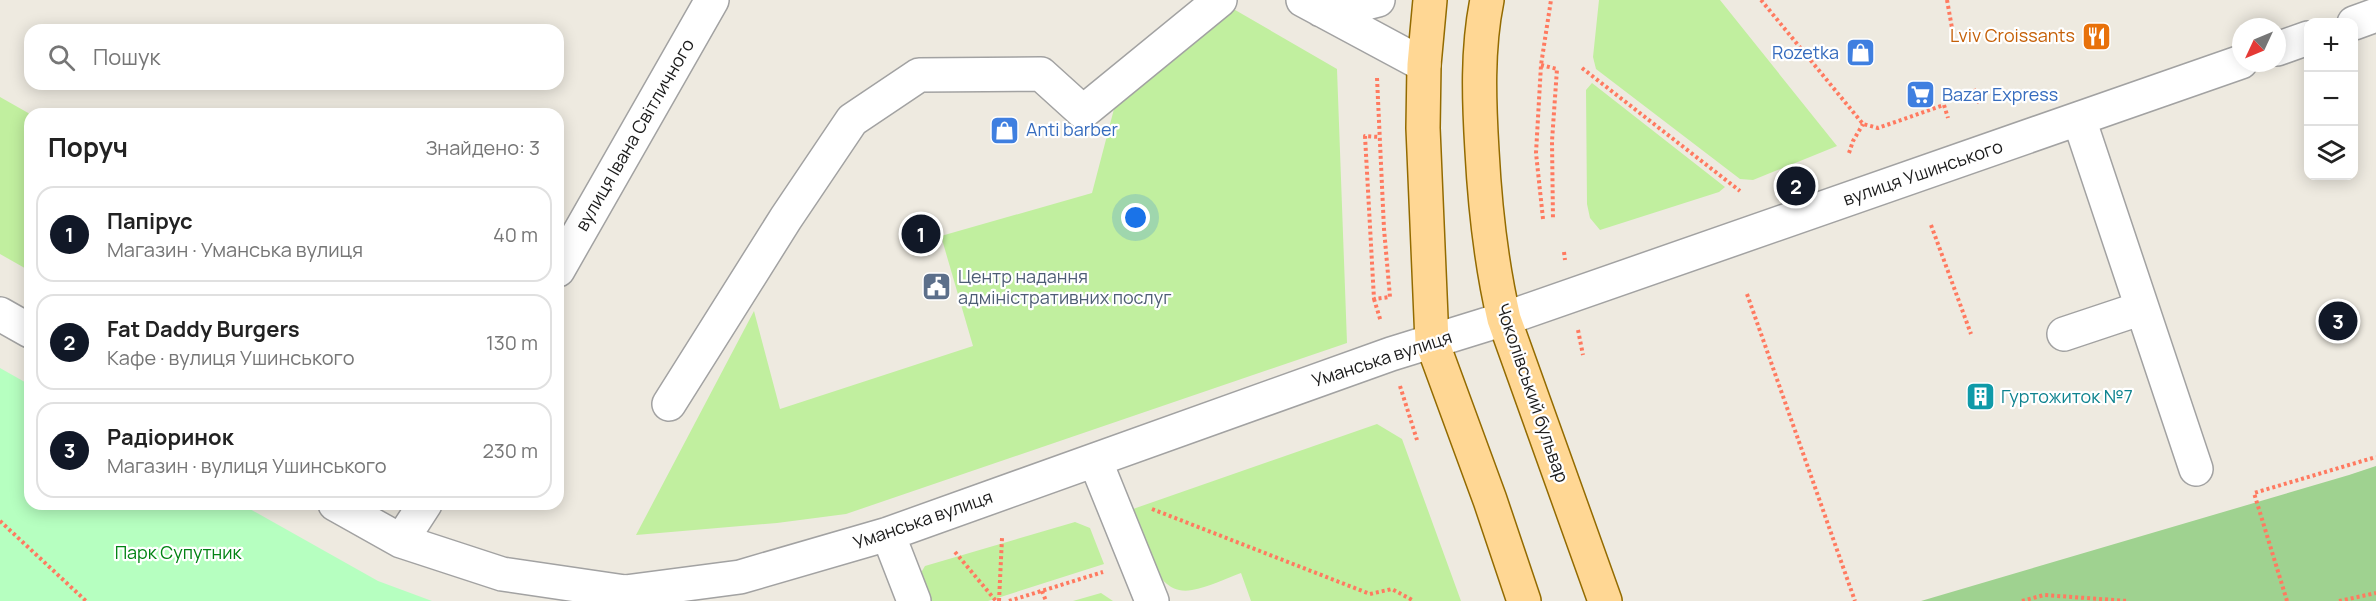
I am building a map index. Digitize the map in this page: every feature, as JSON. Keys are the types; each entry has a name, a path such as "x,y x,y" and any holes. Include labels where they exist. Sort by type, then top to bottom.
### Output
{"main road":[{"path":"1430,0 1424,65 1423,128 1432,342 1490,500 1520,598"},
{"name":"Чоколівський бульвар","path":"1487,0 1483,21 1479,106 1486,215 1504,319 1605,601"}],"street":[{"name":"вулиця Івана Світличного","path":"564,259 712,0"},
{"path":"669,404 786,218 852,120 919,75 1041,74 1083,112 1220,0"},
{"path":"1312,5 1350,7 1378,0"},
{"path":"1312,5 1424,65"},
{"path":"2358,22 2376,15"},
{"path":"2286,46 2304,39"},
{"name":"вулиця Ушинського","path":"1504,319 2232,65"},
{"path":"2079,118 2196,469"},
{"path":"2064,334 2142,308"},
{"path":"0,314 24,328"},
{"name":"Уманська вулиця","path":"346,510 401,541 502,574 625,592 740,577 888,534 1362,364 1504,319"},
{"path":"1095,460 1152,601"},
{"path":"401,541 421,510"},
{"path":"888,534 914,601"}],"path":[{"path":"1544,219 1536,153 1541,65 1551,0"},
{"path":"1761,0 1863,124 1878,128 1944,105 1948,118"},
{"path":"1947,0 1952,28"},
{"path":"1541,65 1557,69 1552,141 1553,220"},
{"path":"1582,68 1740,190"},
{"path":"1377,77 1390,297 1374,299 1365,136 1379,137"},
{"path":"1974,88 1980,106"},
{"path":"1850,153 1853,141 1863,124"},
{"path":"1931,225 1971,334"},
{"path":"1747,294 1855,601"},
{"path":"2287,601 2254,493 2376,457"},
{"path":"1148,508 1370,594 1392,589 1414,601"},
{"path":"0,521 86,601"},
{"path":"998,601 1002,538"},
{"path":"955,552 998,601"},
{"path":"1009,601 1108,570 1134,557"},
{"path":"1042,591 1046,601"},
{"path":"2339,601 2376,593"},
{"path":"2022,601 2044,595 2128,601"}],"green space":[{"path":"1599,0 1720,0 1837,146 1753,180 1740,179 1596,69 1593,57"},
{"path":"1230,7 1337,69 1347,343 846,514 777,523 636,535 754,311 780,409 973,346 941,236 1092,193 1114,109"},
{"path":"1592,83 1725,187 1719,192 1600,230 1590,218 1587,204 1586,90"},
{"path":"0,97 24,111 24,268 0,254"},
{"name":"Парк Супутник","path":"0,368 24,382 24,510 252,510 378,581 432,601 0,601"},
{"path":"1377,424 1402,439 1461,601 1251,601 1241,573 1192,590 1179,590 1168,585 1159,575 1146,549 1133,509"},
{"path":"2376,466 2376,601 1921,601 2349,475"},
{"path":"1075,522 1090,528 1104,564 988,601 923,601 916,581 925,566"},
{"path":"1101,593 1113,601 1073,601"}],"place":[{"name":"Lviv Croissants","path":"2096,36"},
{"name":"Rozetka","path":"1860,53"},
{"name":"Bazar Express","path":"1921,95"},
{"name":"Anti barber","path":"1005,130"},
{"name":"Fat Daddy Burgers","path":"1796,186"},
{"name":"Папірус","path":"921,234"},
{"name":"Центр надання адміністративних послуг","path":"937,287"},
{"name":"Радіоринок","path":"2338,321"},
{"name":"Гуртожиток №7","path":"1980,397"}]}
